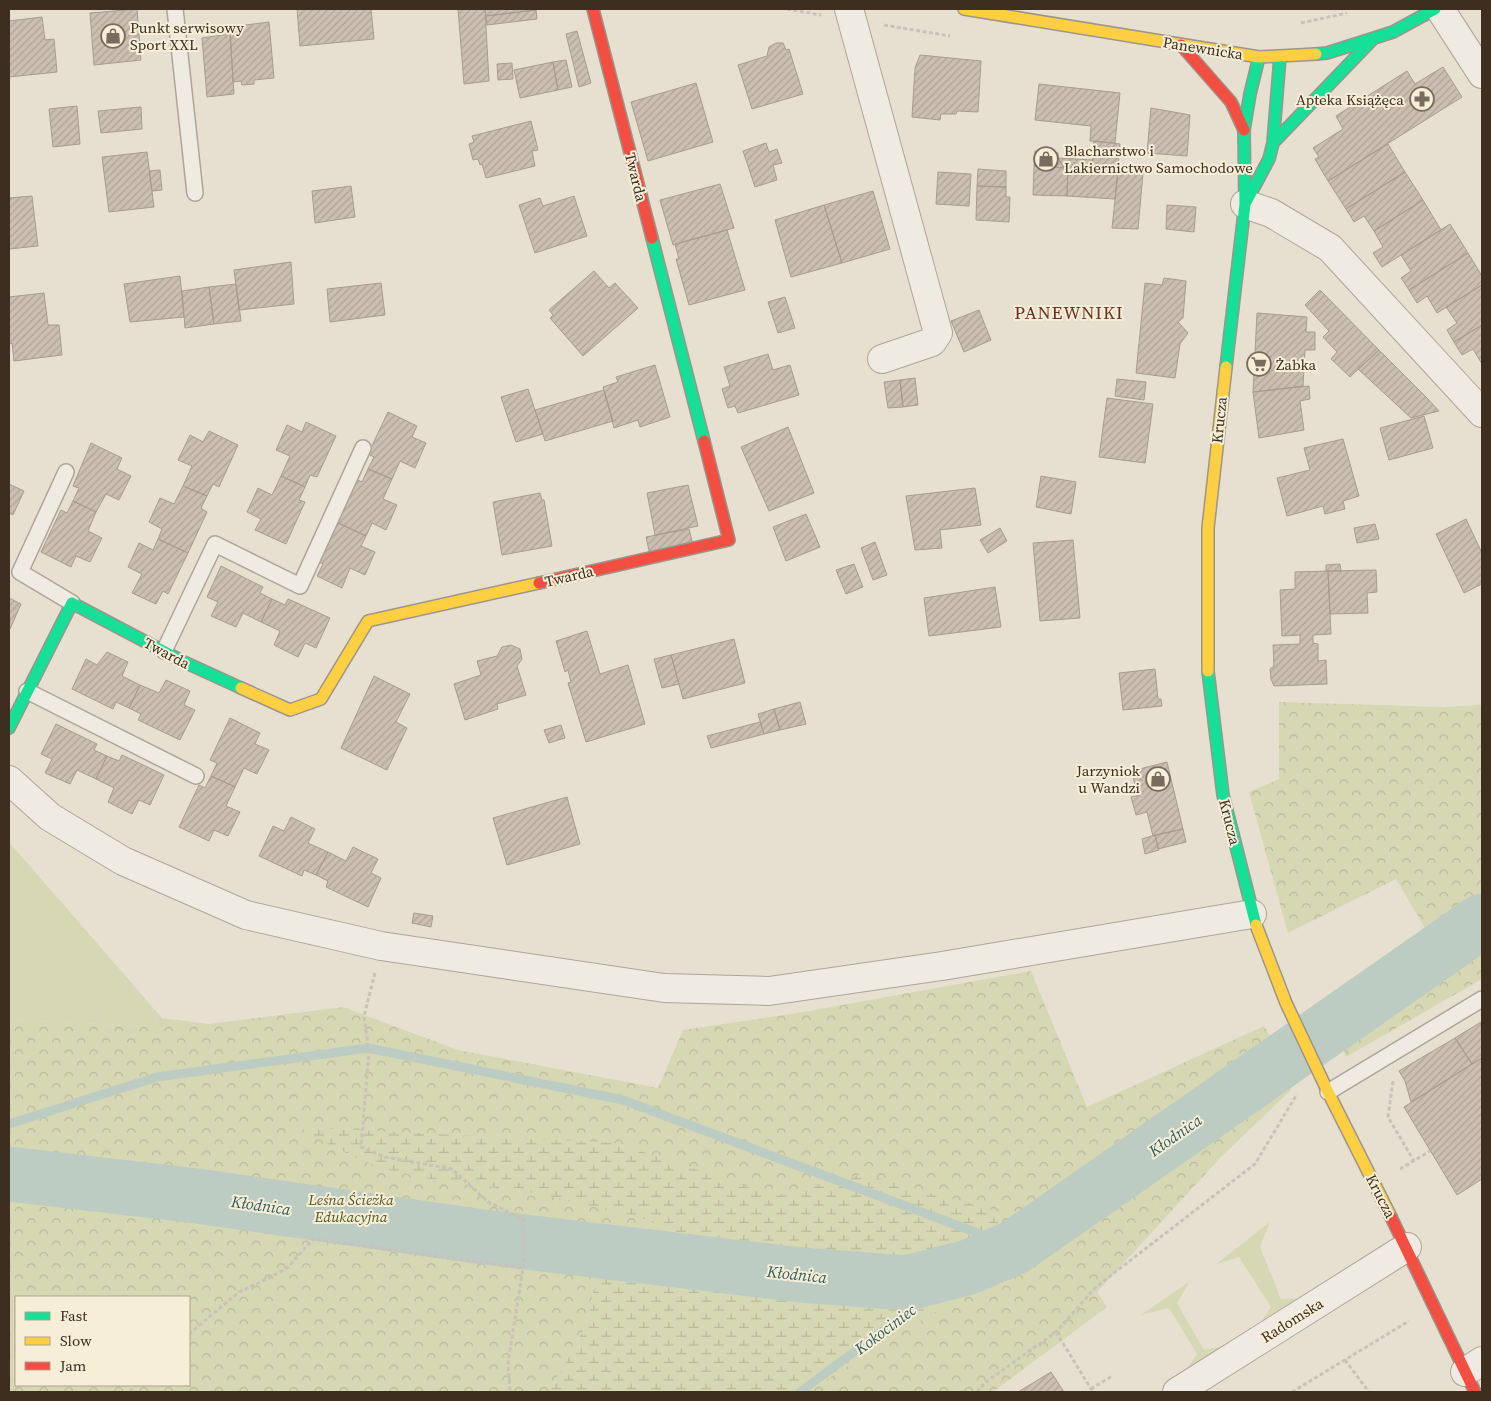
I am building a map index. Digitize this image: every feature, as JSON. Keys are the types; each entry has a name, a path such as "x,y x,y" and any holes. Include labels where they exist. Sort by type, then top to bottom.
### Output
{"street":[{"name":"Twarda","path":"72,603 182,661 290,710 321,699 368,621 730,540 593,9"},
{"name":"Panewnicka","path":"964,9 1259,57 1327,53 1393,32 1435,9"},
{"path":"1440,9 1482,74"},
{"path":"850,14 938,333 932,342 882,359"},
{"path":"1273,143 1373,39"},
{"path":"1181,45 1231,102 1244,130"},
{"name":"Krucza","path":"1259,57 1252,82 1244,130 1241,158 1245,204 1208,528 1208,674 1223,795 1252,914 1286,1003 1328,1092 1474,1375"},
{"name":"Krucza","path":"1245,204 1269,159 1273,143 1280,57"},
{"path":"1245,204 1271,212 1330,248 1482,414"},
{"path":"9,728 72,603"},
{"path":"9,780 50,817 123,861 246,915 379,945 664,988 769,991 942,966 1252,914"},
{"name":"Radomska","path":"1177,1392 1407,1247"}],"lane":[{"path":"175,9 195,193"},
{"path":"164,651 215,544 300,586 363,448"},
{"path":"66,472 14,569 72,603"},
{"path":"27,692 196,776"},
{"path":"1328,1092 1482,999"}],"path":[{"path":"787,9 850,14 956,37"},
{"path":"1294,24 1351,12"},
{"path":"379,945 364,1016 369,1053 361,1147 385,1157 452,1170 488,1202 522,1219 523,1268 508,1363 510,1392"},
{"path":"1389,1056 1395,1068 1388,1117 1414,1161"},
{"path":"977,1392 986,1382 1056,1332 1096,1287 1255,1164 1298,1092"},
{"path":"1393,1173 1430,1151"},
{"path":"190,1333 239,1292 271,1278 288,1267 313,1240 523,1268"},
{"path":"1292,1392 1410,1320"},
{"path":"1056,1332 1092,1390 1112,1376"},
{"path":"1345,1360 1369,1392"}],"green space":[{"path":"1279,702 1444,707 1482,705 1482,903 1432,940 1396,879 1288,933 1249,792 1279,779"},
{"path":"9,842 162,1018 149,1026 9,1020"},
{"path":"1482,934 1482,979 1346,1057 1336,1034"},
{"name":"Leśna Ścieżka Edukacyjna","path":"1031,971 1087,1107 1264,1026 1281,1056 1291,1090 1221,1157 1097,1292 1107,1307 993,1392 806,1392 939,1309 1010,1252 596,1278 587,1324 549,1392 9,1392 9,1020 149,1026 162,1018 209,1024 343,1007 458,1050 658,1088 683,1030 804,1012"},
{"path":"300,1127 616,1143 775,1196 862,1174 993,1210 1010,1252 939,1309 806,1392 549,1392 587,1324 596,1278 645,1235 674,1226 534,1193 424,1178 380,1168 331,1146"},
{"path":"1270,1222 1260,1247 1281,1299 1306,1298 1257,1328 1271,1307 1239,1257 1215,1265"},
{"path":"1190,1281 1177,1303 1204,1350 1234,1344 1180,1378 1197,1354 1169,1308 1141,1315"}],"building":[{"path":"137,9 141,60 94,65 90,13"},
{"path":"297,9 371,9 374,39 300,46"},
{"path":"458,9 485,9 489,81 464,84"},
{"path":"485,9 543,9 486,16"},
{"path":"536,10 537,19 487,25 486,16"},
{"path":"42,17 45,40 54,39 57,72 9,77 9,21"},
{"path":"269,22 274,78 254,80 254,84 242,85 241,81 233,82 230,27"},
{"path":"577,31 591,83 579,87 566,34"},
{"path":"230,34 234,94 207,97 202,38"},
{"path":"776,43 783,43 786,50 789,49 803,94 752,109 738,65 767,56 769,47"},
{"path":"920,55 981,61 978,112 957,111 956,114 941,114 940,120 912,117 915,68"},
{"path":"566,60 572,87 558,90 553,62"},
{"path":"553,62 558,90 520,98 514,70"},
{"path":"512,63 513,79 498,80 497,64"},
{"path":"1443,67 1462,97 1328,181 1315,159 1319,157 1313,148 1343,129 1336,116 1407,71 1415,84"},
{"path":"696,83 713,142 648,161 631,102"},
{"path":"1039,84 1120,93 1115,143 1090,141 1091,126 1035,120"},
{"path":"77,106 80,144 53,147 49,109"},
{"path":"141,107 142,129 101,133 98,111"},
{"path":"1151,108 1190,115 1187,156 1147,153"},
{"path":"531,121 538,150 532,151 535,166 486,178 482,164 480,165 478,159 473,160 469,144 474,142 472,136"},
{"path":"1094,141 1120,144 1115,199 1067,196 1068,168 1092,170"},
{"path":"766,143 769,152 777,149 782,163 773,165 777,180 755,187 743,151"},
{"path":"1388,144 1405,172 1346,209 1328,181"},
{"path":"1035,151 1058,153 1058,158 1064,168 1034,166"},
{"path":"147,152 154,207 109,212 102,157"},
{"path":"1058,158 1093,160 1092,170 1064,168"},
{"path":"1034,166 1068,168 1067,196 1033,195"},
{"path":"978,169 1006,171 1006,187 977,186"},
{"path":"160,170 162,190 152,191 149,171"},
{"path":"938,172 971,174 969,206 936,204"},
{"path":"1118,172 1143,173 1138,229 1112,228"},
{"path":"1405,172 1423,200 1374,231 1364,216 1354,222 1346,209"},
{"path":"720,184 734,228 673,245 660,200"},
{"path":"351,186 355,217 315,223 312,191"},
{"path":"977,186 1006,187 1006,197 1010,197 1009,222 976,220"},
{"path":"873,191 890,249 842,263 824,205"},
{"path":"32,196 38,246 9,249 9,198"},
{"path":"574,196 587,236 535,253 519,205 540,198 543,206"},
{"path":"1423,200 1441,230 1382,267 1373,253 1383,247 1374,231"},
{"path":"824,205 842,263 791,277 775,220"},
{"path":"1167,205 1196,207 1194,232 1166,229"},
{"path":"1450,224 1468,253 1409,290 1401,278 1411,271 1401,255"},
{"path":"727,230 745,290 689,305 676,259 679,259 675,244"},
{"path":"1468,253 1482,276 1482,285 1437,313 1427,296 1417,303 1409,290"},
{"path":"291,262 294,304 239,310 234,270"},
{"path":"594,271 609,288 615,283 638,308 583,356 550,318 553,315 549,310"},
{"path":"180,276 184,317 130,322 124,284"},
{"path":"1164,278 1186,281 1183,318 1178,322 1188,333 1180,344 1175,378 1136,373 1145,283 1162,285"},
{"path":"381,283 385,315 330,322 327,289"},
{"path":"236,284 241,321 214,324 209,287"},
{"path":"1482,285 1482,325 1454,342 1447,330 1457,323 1446,307"},
{"path":"209,287 214,324 185,328 182,291"},
{"path":"1320,290 1379,350 1350,377 1331,359 1337,352 1323,337 1329,331 1305,305"},
{"path":"44,293 48,325 59,325 62,355 14,361 12,343 9,344 9,297"},
{"path":"785,297 795,328 778,333 768,302"},
{"path":"979,310 991,340 964,352 951,321"},
{"path":"1257,313 1307,317 1306,332 1315,332 1315,350 1305,350 1303,386 1253,392"},
{"path":"1482,325 1482,364 1473,349 1462,355 1454,342"},
{"path":"1379,350 1439,411 1411,418 1358,369"},
{"path":"768,354 773,370 790,365 799,395 738,413 735,406 728,408 722,389 730,386 724,367"},
{"path":"655,365 670,417 640,427 638,420 614,428 603,387 618,382 616,377"},
{"path":"915,378 918,405 903,407 900,380"},
{"path":"1117,379 1146,382 1144,400 1115,396"},
{"path":"900,380 903,407 888,408 884,382"},
{"path":"1309,386 1310,399 1300,401 1304,430 1259,438 1253,392"},
{"path":"528,389 543,434 516,442 501,397"},
{"path":"604,390 613,421 545,441 535,410"},
{"path":"1107,398 1153,404 1145,463 1099,457"},
{"path":"388,412 417,426 412,437 426,443 415,468 400,461 392,479 368,469 374,457 368,454"},
{"path":"1424,416 1433,448 1389,460 1380,428"},
{"path":"306,422 336,436 317,477 310,475 305,487 281,476 290,456 276,450 287,425 302,432"},
{"path":"788,427 814,493 769,511 741,447"},
{"path":"209,431 238,445 219,487 213,484 207,496 183,486 192,466 178,460 190,435 203,442"},
{"path":"1343,439 1359,496 1343,501 1345,509 1325,514 1323,506 1287,516 1277,478 1310,470 1304,448"},
{"path":"91,443 122,458 117,469 131,476 119,500 106,494 96,512 73,501 79,488 73,486"},
{"path":"368,469 392,479 383,499 397,505 386,530 372,523 366,536 336,522 356,479 362,482"},
{"path":"281,476 305,487 299,500 305,502 286,544 255,530 261,519 247,512 258,488 272,495"},
{"path":"1041,476 1076,482 1071,514 1036,507"},
{"path":"9,484 24,491 13,515 9,513"},
{"path":"688,485 698,526 655,535 647,493"},
{"path":"183,486 207,496 201,508 207,512 188,553 158,539 162,529 149,522 160,498 174,504"},
{"path":"975,488 981,525 940,530 942,548 915,550 906,496"},
{"path":"540,493 542,500 544,500 552,546 502,555 493,502"},
{"path":"73,501 96,512 88,531 102,538 90,562 76,556 71,567 41,552 61,510 67,513"},
{"path":"806,514 820,547 786,561 773,527"},
{"path":"1466,519 1482,553 1482,584 1464,593 1436,534"},
{"path":"336,522 366,536 361,546 375,552 365,575 350,568 342,588 317,576 323,564 317,561"},
{"path":"1375,524 1379,539 1357,543 1354,528"},
{"path":"1000,528 1007,541 988,553 980,540"},
{"path":"689,529 693,545 650,555 646,537"},
{"path":"158,539 188,553 168,594 163,591 156,604 132,593 142,574 128,567 139,543 153,550"},
{"path":"1073,540 1080,618 1040,621 1033,543"},
{"path":"875,542 887,575 873,580 861,548"},
{"path":"854,564 863,587 846,594 836,570"},
{"path":"1340,564 1341,571 1326,571 1326,565"},
{"path":"221,566 263,587 260,593 272,599 261,622 243,613 236,627 211,616 218,602 207,597"},
{"path":"1376,570 1377,592 1367,593 1368,613 1330,614 1328,571"},
{"path":"1328,571 1331,634 1313,635 1313,643 1318,644 1318,661 1326,660 1327,684 1274,686 1270,669 1274,666 1273,645 1300,644 1300,635 1282,636 1280,590 1295,589 1295,572"},
{"path":"995,587 1001,627 929,636 924,598"},
{"path":"9,598 21,604 10,629 9,628"},
{"path":"272,599 285,605 288,599 330,618 316,648 305,643 298,657 274,645 280,631 261,622"},
{"path":"587,631 600,674 628,665 645,724 586,742 568,683 571,682 568,670 565,672 556,641"},
{"path":"734,639 745,683 683,699 671,655"},
{"path":"511,645 520,649 522,659 517,666 526,695 497,704 498,709 465,720 454,684 481,675 477,661 497,656 502,647"},
{"path":"107,652 128,662 122,676 140,685 129,708 116,702 113,709 72,689 86,659 97,665"},
{"path":"671,655 679,684 662,688 654,659"},
{"path":"1155,669 1158,699 1161,699 1162,706 1123,710 1119,673"},
{"path":"374,676 410,694 396,722 407,728 387,770 341,748"},
{"path":"166,680 190,691 184,705 195,710 180,740 138,720 141,714 129,708 140,685 159,693"},
{"path":"800,702 806,724 780,730 774,709"},
{"path":"774,709 780,730 764,734 758,714"},
{"path":"230,718 260,733 255,744 269,750 257,774 244,768 235,787 211,776 217,763 210,760"},
{"path":"760,722 764,734 711,748 707,736"},
{"path":"56,724 97,744 94,750 107,756 96,779 77,770 70,784 45,773 52,759 41,754"},
{"path":"561,725 565,738 549,743 544,730"},
{"path":"122,755 164,775 150,805 139,800 132,814 108,802 114,788 96,779 107,756 119,761"},
{"path":"1167,762 1183,829 1153,836 1147,812 1136,815 1131,797 1137,796 1132,771"},
{"path":"211,776 235,787 226,806 240,812 228,836 214,830 209,841 179,827 199,785 205,788"},
{"path":"567,797 580,844 507,865 493,818"},
{"path":"291,817 315,829 308,843 328,852 316,875 304,870 302,876 259,856 273,826 284,831"},
{"path":"1183,829 1186,842 1158,849 1155,835"},
{"path":"1155,835 1159,850 1145,854 1142,839"},
{"path":"353,847 378,859 371,873 381,878 368,907 326,887 328,881 316,875 328,852 346,861"},
{"path":"414,913 433,916 431,927 412,923"},
{"path":"1481,1022 1482,1058 1472,1064 1455,1038"},
{"path":"1455,1038 1472,1064 1411,1102 1405,1081 1399,1071"},
{"path":"1482,1058 1482,1179 1457,1195 1404,1107"},
{"path":"1051,1372 1064,1392 1018,1392"}],"waterway":[{"name":"Kłodnica","path":"9,1174 197,1196 476,1236 800,1275 907,1283 969,1267 1015,1247 1482,921"},
{"path":"9,1124 157,1077 368,1048 623,1100 1015,1247"},
{"name":"Kokociniec","path":"800,1392 969,1267"}],"traffic: fast":[{"path":"1316,54 1327,53 1393,32 1435,9"},
{"path":"1273,143 1372,40"},
{"path":"1226,367 1245,204 1244,130 1259,57"},
{"path":"1245,204 1269,159 1273,143 1280,57"},
{"path":"652,238 704,441"},
{"path":"9,728 72,603 182,661 241,688"},
{"path":"1208,671 1223,795 1256,925"}],"traffic: slow":[{"path":"964,9 1259,57 1316,54"},
{"path":"1208,671 1208,528 1226,367"},
{"path":"241,688 290,710 321,699 368,621 539,583"},
{"path":"1256,925 1286,1003 1391,1217"}],"traffic: jam":[{"path":"593,9 652,238"},
{"path":"1181,45 1231,102 1244,130"},
{"path":"539,583 729,540 704,441"},
{"path":"1391,1217 1475,1392"}],"place":[{"name":"Punkt serwisowy Sport XXL","path":"113,36"},
{"name":"Apteka Książęca","path":"1422,99"},
{"name":"Blacharstwo i Lakiernictwo Samochodowe","path":"1046,159"},
{"name":"Żabka","path":"1259,364"},
{"name":"Jarzyniok u Wandzi","path":"1158,779"}],"district":[{"name":"PANEWNIKI","path":"1069,312"}]}
